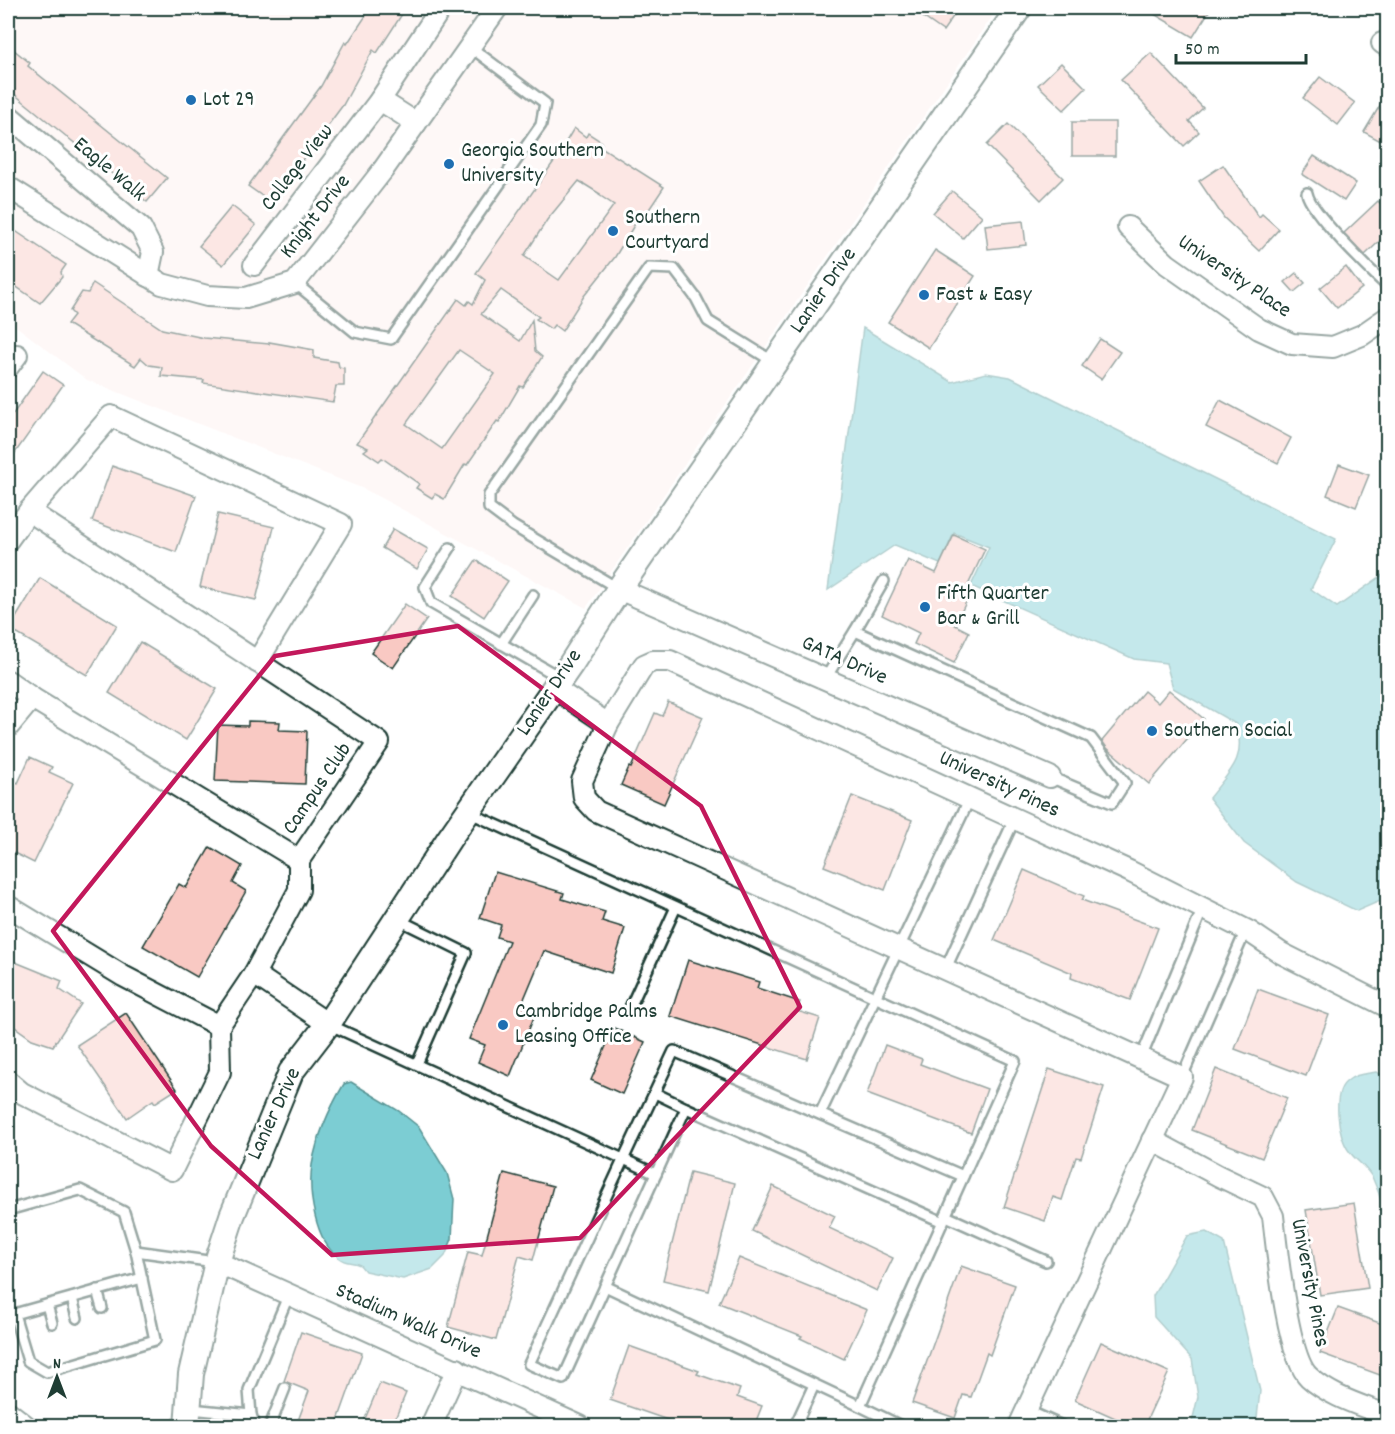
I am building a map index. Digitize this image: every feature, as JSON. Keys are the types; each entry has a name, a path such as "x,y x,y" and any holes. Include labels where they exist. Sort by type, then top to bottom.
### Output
{"street":[{"name":"College View","path":"254,265 380,100 441,8"},
{"name":"Knight Drive","path":"8,187 162,284 207,296 246,298 295,283 383,170 496,8"},
{"name":"Lanier Drive","path":"188,1418 191,1374 217,1262 239,1196 291,1072 328,1024 619,589 1019,8"},
{"path":"380,100 416,123"},
{"name":"Eagle Walk","path":"8,115 141,228 153,252 148,276"},
{"name":"University Place","path":"1128,227 1167,264 1259,329 1292,344 1333,347 1362,335 1388,318"},
{"path":"8,540 29,511 111,416 341,524 257,662"},
{"name":"Campus Club","path":"29,511 379,742 300,860 300,890 254,974 219,1026"},
{"name":"GATA Drive","path":"619,589 1050,777"},
{"name":"University Pines","path":"1182,1077 596,812 584,798 582,781 608,724 644,665 653,661 670,661 1015,818 1203,908 1246,930 1281,953 1388,1006"},
{"path":"8,681 32,698 300,860"},
{"path":"557,683 608,724"},
{"path":"8,727 32,698"},
{"path":"8,906 123,976 219,1026 220,1072 172,1170 22,1093 8,1081"},
{"path":"254,974 328,1024"},
{"path":"1022,1418 1182,1077"},
{"name":"University Pines","path":"1152,1140 1263,1197 1273,1216 1293,1346 1307,1376 1331,1393 1388,1416"},
{"name":"Stadium Walk Drive","path":"217,1262 580,1426"},
{"path":"431,1426 457,1369"},
{"path":"8,1412 26,1426"}],"lane":[{"path":"295,283 355,332 391,339 541,125 545,103 469,46"},
{"path":"1307,193 1318,213 1388,287"},
{"path":"619,589 513,526 489,508 489,495 649,268 675,269 696,298 708,321 774,362"},
{"path":"450,548 425,587 431,603 501,644 557,683"},
{"path":"825,679 884,580"},
{"path":"501,644 533,595"},
{"path":"855,631 1091,738 1125,783 1112,803 1050,777"},
{"path":"820,1114 970,798"},
{"path":"468,812 1015,1061 860,1406"},
{"path":"945,970 1015,818"},
{"path":"627,1012 676,907"},
{"path":"1141,1058 1203,908"},
{"path":"398,920 466,953 417,1064"},
{"path":"1182,1077 1246,930"},
{"path":"328,1024 656,1174"},
{"path":"686,1108 562,1380 529,1364 674,1051 963,1176"},
{"path":"655,1093 1046,1261"},
{"path":"8,1210 80,1190 124,1212 136,1251 155,1340 116,1352 88,1355 66,1367 46,1372 28,1362 10,1313 47,1305 141,1278"},
{"path":"136,1251 217,1262"},
{"path":"605,1286 902,1426"},
{"path":"97,1290 102,1308"},
{"path":"255,1426 251,1415 249,1390 289,1294"},
{"path":"72,1298 77,1318"},
{"path":"47,1305 52,1323"},
{"path":"112,1341 116,1352"},
{"path":"62,1356 66,1367"},
{"path":"795,1426 814,1385"},
{"path":"270,1426 285,1388"},
{"path":"188,1418 251,1415"},
{"path":"1022,1418 1062,1426"}],"highlighted area":[{"path":"458,626 701,806 800,1007 580,1238 332,1255 211,1146 53,931 275,656"}],"shaded area":[{"name":"Georgia Southern University","path":"8,8 998,8 586,608 364,489 87,380 8,320"}],"water":[{"path":"863,328 952,382 986,373 1010,377 1336,539 1311,589 1337,607 1387,572 1387,898 1357,911 1297,882 1244,843 1209,798 1230,772 1238,756 1239,736 1236,724 1173,688 1166,663 1134,659 971,586 989,547 954,533 940,564 895,545 828,590"},
{"path":"1376,1072 1387,1077 1387,1236 1383,1207 1376,1186 1368,1171 1345,1145 1338,1116 1339,1096 1346,1082 1356,1076"},
{"path":"351,1082 399,1111 419,1127 447,1173 454,1199 452,1239 445,1256 432,1269 403,1279 365,1271 360,1265 339,1258 324,1240 312,1202 312,1165 320,1134 333,1103 344,1084"},
{"path":"1206,1232 1224,1242 1260,1391 1256,1426 1191,1426 1198,1397 1192,1359 1154,1317 1153,1296 1187,1236"}],"building":[{"path":"371,8 406,8 377,53 373,50 343,105 272,203 248,186 321,86 345,42 347,44"},
{"path":"910,8 959,8 943,31"},
{"path":"1144,8 1211,8 1193,37"},
{"path":"8,45 30,63 28,66 167,178 147,202 8,89"},
{"path":"1151,53 1203,108 1189,121 1199,132 1184,146 1121,80"},
{"path":"1061,63 1086,88 1064,110 1038,85"},
{"path":"1320,77 1355,103 1338,125 1303,98"},
{"path":"1388,92 1388,145 1364,132"},
{"path":"1072,122 1115,122 1115,156 1072,156"},
{"path":"1008,124 1063,178 1041,200 987,145"},
{"path":"574,128 586,137 588,133 602,142 601,147 664,187 642,220 639,217 615,257 584,296 562,331 554,325 551,329 536,319 539,317 501,290 481,314 520,341 532,320 535,351 542,357 523,387 520,386 499,422 497,421 467,465 465,464 444,499 435,494 432,498 416,488 419,484 382,458 379,461 364,451 368,448 357,443 458,299 466,305 469,301 473,304 485,280 476,273 557,157","holes":["579,181 614,205 559,280 524,256 547,220","459,350 495,374 442,449 406,424"]},
{"path":"1314,156 1356,183 1344,201 1302,174"},
{"path":"1223,165 1259,217 1262,214 1279,229 1259,251 1224,218 1199,181"},
{"path":"952,191 982,216 963,238 933,213"},
{"path":"1378,201 1388,211 1388,233 1365,255 1344,233"},
{"path":"232,206 256,225 223,265 199,246"},
{"path":"1023,221 1026,245 988,249 985,225"},
{"path":"8,226 66,265 61,272 62,277 40,303 8,281"},
{"path":"935,250 975,276 929,348 888,322"},
{"path":"1346,267 1362,288 1337,308 1320,288"},
{"path":"1296,273 1305,283 1294,292 1285,282"},
{"path":"93,283 162,329 204,338 269,344 269,342 314,350 314,358 338,362 339,367 344,368 344,386 336,386 333,402 203,383 204,380 161,376 162,367 149,365 141,358 135,366 67,324 74,315 70,311 82,292 88,293"},
{"path":"1100,339 1120,352 1101,379 1082,366"},
{"path":"43,371 63,385 8,463 8,421"},
{"path":"1220,400 1291,438 1278,463 1206,427"},
{"path":"1339,464 1369,475 1356,507 1327,495"},
{"path":"112,466 196,496 176,552 92,521"},
{"path":"218,514 274,527 256,600 200,587"},
{"path":"393,529 428,549 417,569 382,548"},
{"name":"Fifth Quarter Bar & Grill","path":"954,535 985,549 963,596 968,598 955,625 969,632 954,663 914,644 919,633 882,615 908,560 936,573"},
{"path":"476,560 508,581 484,617 452,596"},
{"path":"40,578 117,625 87,675 9,629"},
{"path":"405,604 427,619 393,668 371,653"},
{"path":"140,642 217,689 186,740 109,693"},
{"name":"Southern Social","path":"1169,690 1204,719 1149,784 1102,741 1144,691 1158,703"},
{"path":"668,702 703,717 664,804 621,785 655,713 662,716"},
{"path":"248,721 280,722 279,730 307,731 305,784 215,781 218,725 248,726"},
{"path":"30,757 52,767 49,772 73,783 34,863 8,850 8,778 18,783"},
{"path":"852,796 912,820 885,890 824,866"},
{"path":"210,847 242,866 233,883 246,891 197,977 143,946 179,884 186,888"},
{"path":"1024,870 1084,896 1082,900 1158,928 1130,1000 1071,978 1072,973 994,940"},
{"path":"495,872 564,893 562,899 605,912 602,921 625,928 611,973 544,951 521,1006 536,1012 510,1076 478,1062 485,1045 469,1039 509,941 497,937 501,925 480,918"},
{"path":"8,959 62,981 59,989 81,1004 53,1046 32,1039 8,1022"},
{"path":"688,960 759,982 757,988 800,1002 797,1011 820,1018 807,1059 670,1016"},
{"path":"1258,989 1329,1015 1306,1076 1235,1049"},
{"path":"126,1013 177,1089 155,1103 153,1100 127,1118 77,1045"},
{"path":"614,1028 645,1042 622,1094 591,1080"},
{"path":"885,1045 922,1059 920,1064 987,1089 971,1133 867,1094"},
{"path":"1049,1069 1104,1087 1081,1158 1076,1157 1062,1200 1053,1197 1045,1221 1004,1207"},
{"path":"1216,1069 1287,1098 1262,1158 1192,1130"},
{"path":"690,1172 735,1183 709,1291 663,1280"},
{"path":"504,1173 553,1186 533,1260 519,1256 496,1340 448,1327 468,1252 482,1255"},
{"path":"773,1186 835,1216 829,1228 893,1258 877,1291 752,1231"},
{"path":"1354,1203 1368,1288 1320,1295 1306,1210"},
{"path":"739,1258 867,1310 844,1359 800,1338 802,1336 719,1303"},
{"path":"961,1266 1015,1285 990,1355 987,1353 971,1397 963,1395 955,1418 912,1403"},
{"path":"1338,1308 1388,1326 1388,1378 1320,1353"},
{"path":"301,1332 362,1353 336,1426 296,1426 309,1391 284,1381"},
{"path":"1101,1342 1169,1372 1144,1426 1133,1426 1075,1400"},
{"path":"629,1346 699,1371 697,1374 740,1389 737,1397 762,1406 754,1426 685,1426 610,1400"},
{"path":"380,1383 406,1393 392,1426 362,1426"}],"place":[{"name":"Lot 29","path":"191,100"},
{"name":"Georgia Southern University","path":"449,164"},
{"name":"Southern Courtyard","path":"613,231"},
{"name":"Fast & Easy","path":"924,295"},
{"name":"Fifth Quarter Bar & Grill","path":"925,607"},
{"name":"Southern Social","path":"1152,731"},
{"name":"Cambridge Palms Leasing Office","path":"503,1025"}]}
